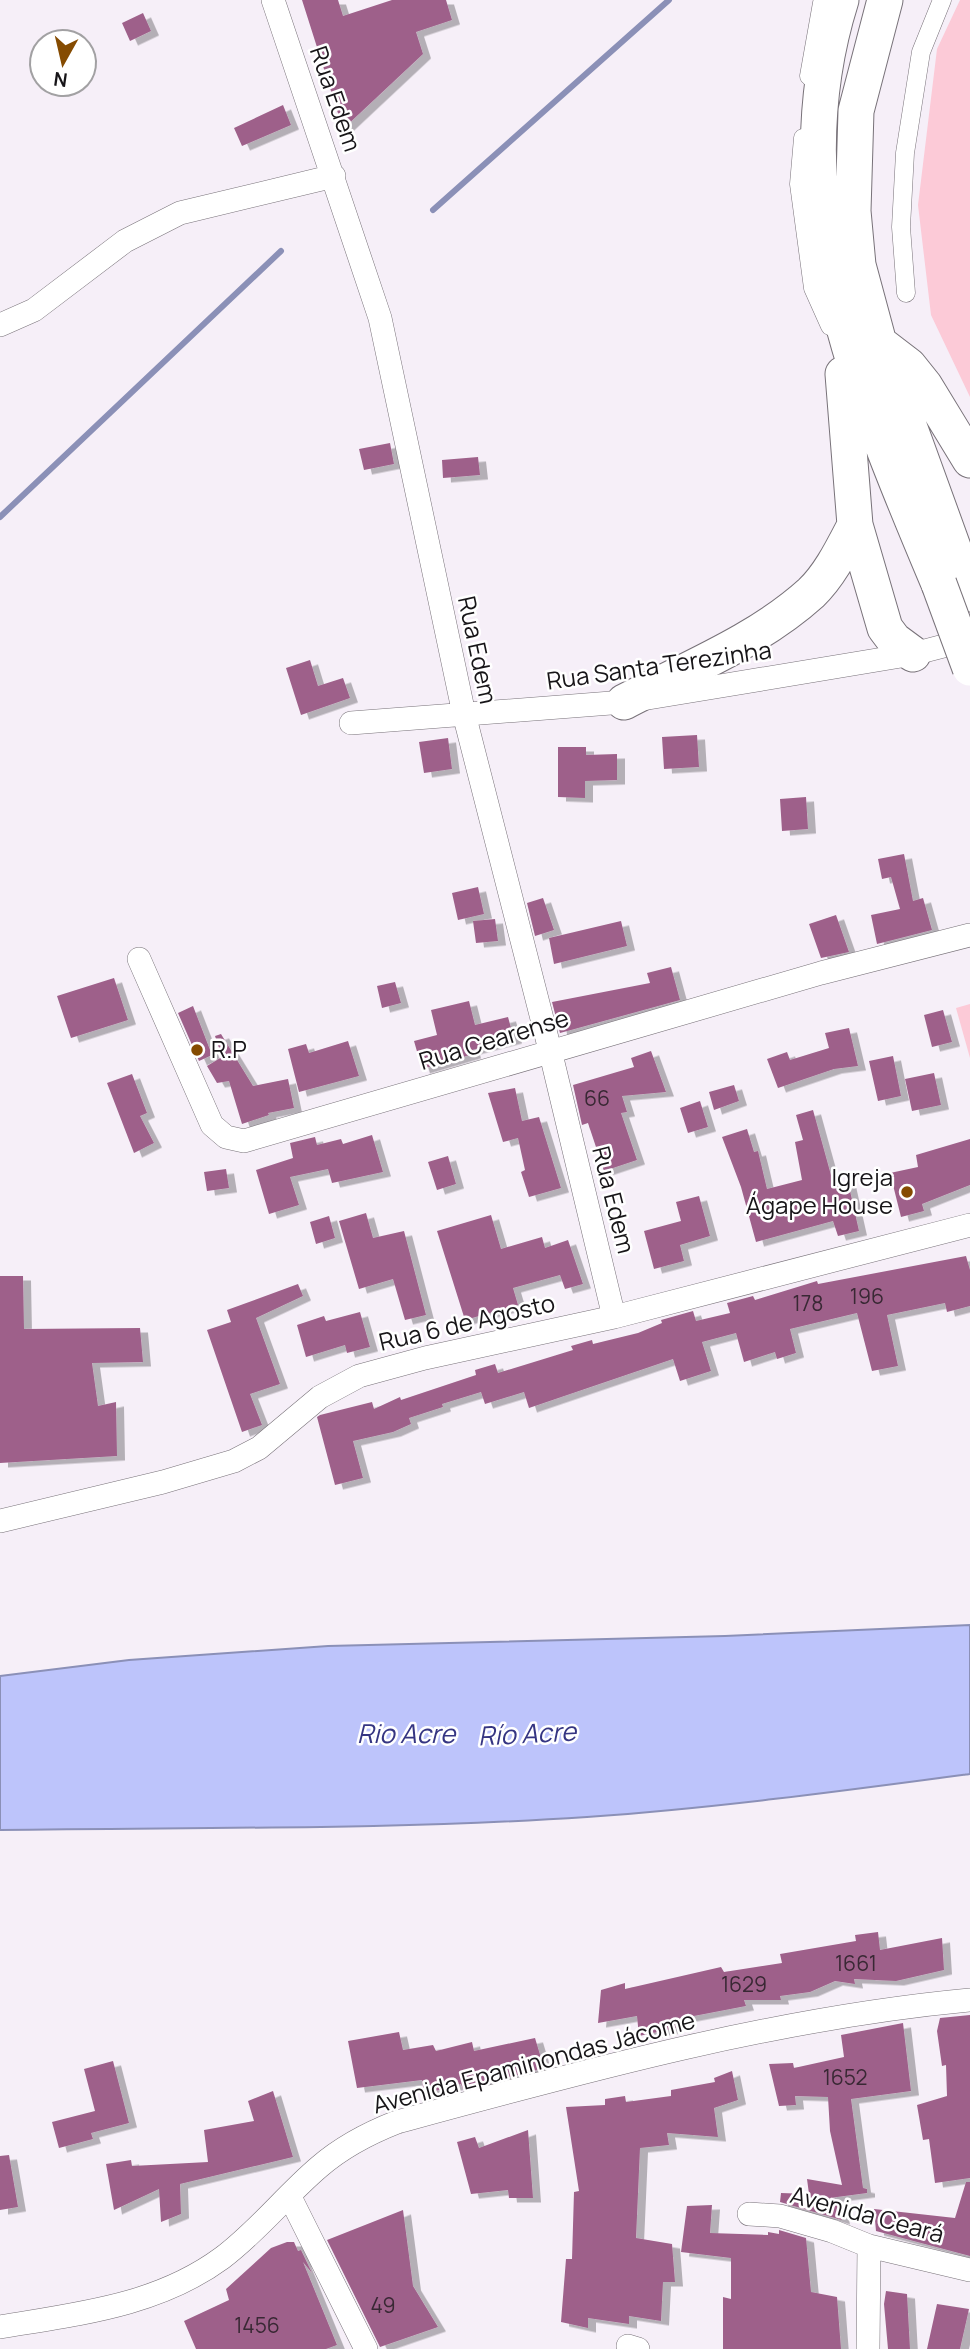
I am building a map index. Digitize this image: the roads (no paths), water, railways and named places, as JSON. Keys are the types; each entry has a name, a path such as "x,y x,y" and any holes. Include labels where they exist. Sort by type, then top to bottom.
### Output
{"main road":[{"path":"841,0 826,54 817,150 826,258 842,341 855,525 885,628 894,640 914,654"},
{"path":"886,0 856,111 853,211 858,265 878,343 957,584 970,668"},
{"path":"842,341 885,456 957,584"},
{"path":"878,343 909,366 925,386 970,460"},
{"path":"624,702 776,620 813,591 836,561 855,525"}],"street":[{"name":"Rua Edem","path":"273,0 380,318 464,715 550,1050 614,1317"},
{"path":"823,0 811,52 799,184 813,288 842,341"},
{"path":"906,293 901,226 905,153 920,52 942,0"},
{"path":"0,325 34,310 125,241 180,213 334,176"},
{"name":"Rua Santa Terezinha","path":"351,723 624,702 914,654 970,639"},
{"name":"Rua Cearense","path":"139,959 212,1125 226,1137 244,1140 821,973 970,935"},
{"name":"Rua 6 de Agosto","path":"0,1521 163,1482 234,1461 259,1448 328,1391 359,1376 425,1358 614,1317 970,1225"},
{"name":"Avenida Epaminondas Jácome","path":"0,2327 156,2295 192,2278 222,2258 319,2166 348,2145 397,2122 711,2043 913,2005 970,2000"},
{"path":"289,2197 360,2347"},
{"name":"Avenida Ceará","path":"749,2214 780,2216 832,2231 869,2246 970,2270"},
{"path":"868,2349 869,2246"}],"water":[{"name":"Rio Acre","path":"970,1625 970,1774 731,1804 587,1817 367,1826 0,1830 0,1676 129,1660 328,1646 725,1636"}],"waterway":[{"path":"433,210 669,0"},
{"path":"0,517 281,251"}],"place":[{"name":"R.P","path":"197,1050"},
{"name":"Igreja Ágape House","path":"907,1192"}],"water label":[{"name":"Río Acre","path":"527,1734"}]}
